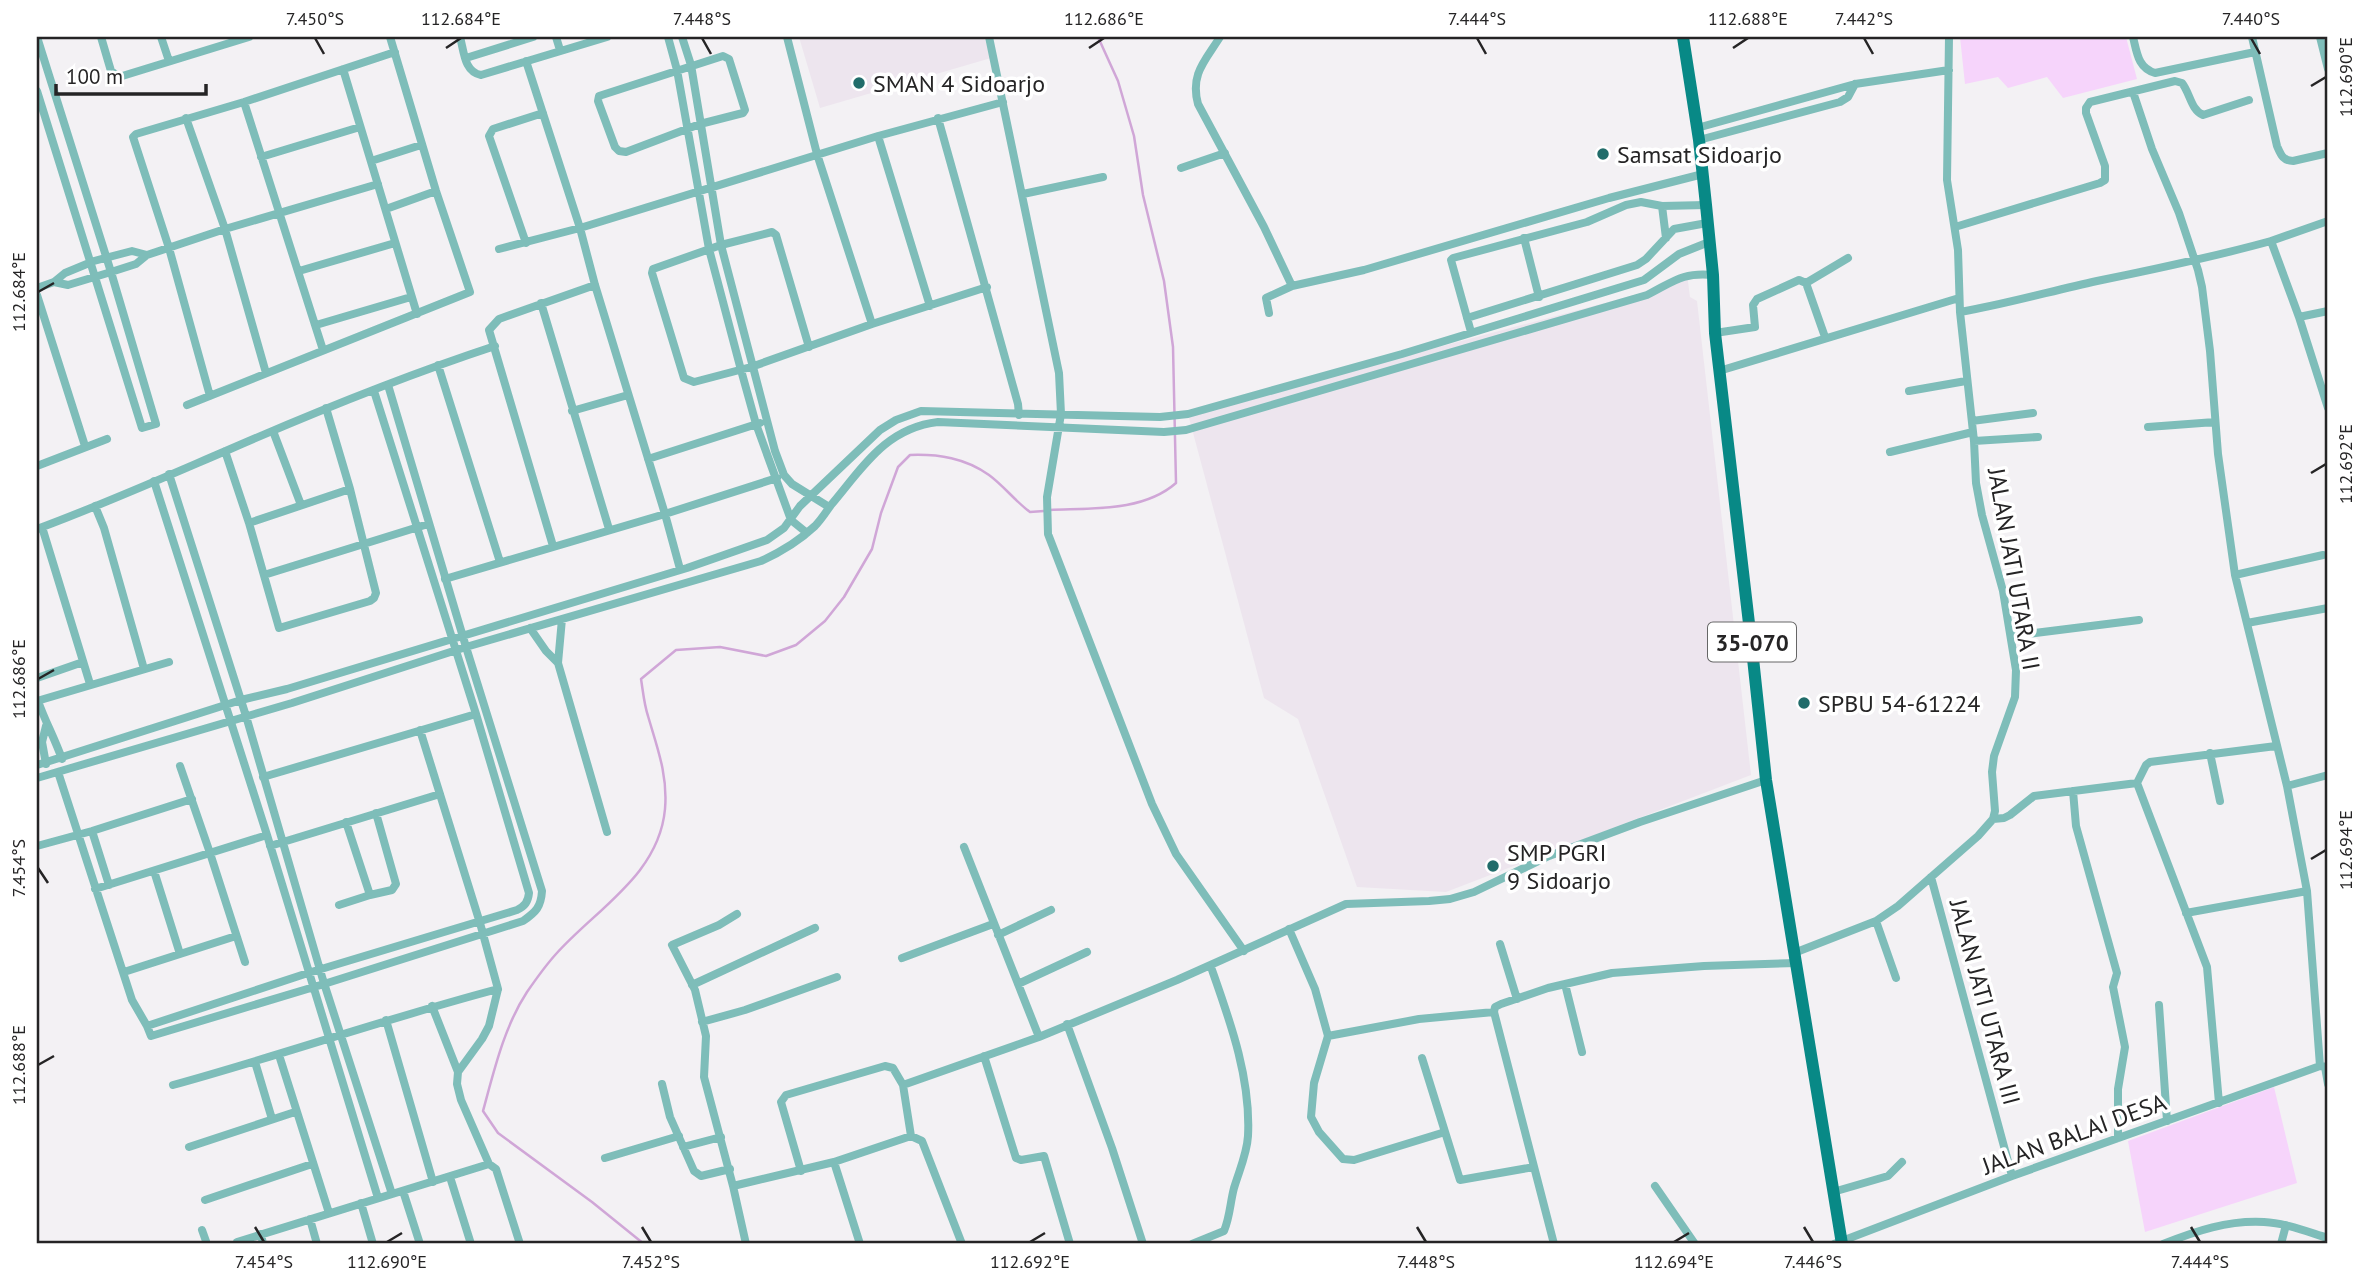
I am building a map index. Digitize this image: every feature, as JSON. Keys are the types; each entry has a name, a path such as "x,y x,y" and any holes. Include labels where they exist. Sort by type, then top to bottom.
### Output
{"main road":[{"name":"35-070","path":"1683,37 1703,174 1713,275 1715,333 1766,780 1839,1243"}],"street":[{"path":"37,37 98,260 142,428 147,428 156,424 102,275 98,260 37,91"},
{"path":"101,37 111,71 119,77 224,40 249,37"},
{"path":"161,37 169,61"},
{"path":"187,405 470,292 421,145 390,37"},
{"path":"460,37 468,68 474,74 481,75 607,37"},
{"path":"466,58 533,37"},
{"path":"556,37 560,50"},
{"path":"668,37 677,69 709,249 756,424 779,477 829,508"},
{"path":"682,37 691,65 721,245 751,367 791,520 807,533"},
{"path":"787,37 817,155 872,324"},
{"path":"989,37 1057,359 1061,414 1047,497 1046,526 1160,822 1177,854 1244,951"},
{"path":"1220,37 1200,67 1194,83 1198,104 1292,286"},
{"name":"JALAN JATI UTARA II","path":"1949,37 1947,180 1960,267 1960,312 1976,483 2003,591 2016,670 2015,697 1994,756 1993,819"},
{"path":"2133,37 2142,65 2147,71 2155,73 2255,52"},
{"path":"2252,37 2277,146 2283,158 2292,161 2328,153"},
{"path":"2320,37 2328,69"},
{"path":"210,396 169,248 134,137 136,134 395,52"},
{"path":"727,56 745,110 740,114 700,124 626,152 619,151 615,147 598,101 599,96 677,69 727,56"},
{"path":"526,61 580,228 665,514 683,568 691,581"},
{"path":"343,69 417,314"},
{"path":"1698,134 1855,84 1949,70"},
{"path":"1955,227 2100,183 2106,176 2085,108 2094,100 2179,82 2186,88 2198,113 2203,115 2249,100"},
{"path":"1698,134 1840,102 1848,97 1855,84"},
{"path":"2133,92 2196,261 2202,287 2224,505 2235,575 2287,786 2307,891 2328,1084"},
{"path":"244,102 323,350"},
{"path":"499,249 711,189 938,118 1003,102"},
{"path":"526,243 489,136 492,129 543,113"},
{"path":"186,118 225,229 266,373"},
{"path":"938,118 987,286 1019,415"},
{"path":"261,157 360,127"},
{"path":"878,136 930,306"},
{"path":"371,161 421,145"},
{"path":"1181,168 1225,153"},
{"path":"1269,313 1266,298 1292,286 1364,270 1609,198 1703,174"},
{"path":"1023,194 1103,177"},
{"path":"54,282 68,285 102,275 225,229 378,184"},
{"path":"386,209 436,191"},
{"path":"1483,344 1467,318 1451,260 1459,255 1587,222 1626,205 1641,202 1662,206 1706,205"},
{"path":"1662,206 1666,238"},
{"path":"1960,312 2012,303 2196,261 2271,242 2328,221"},
{"path":"1467,318 1637,265 1646,260 1677,228 1707,223"},
{"path":"809,347 776,234 767,232 721,245 655,267 652,273 684,378 694,382 751,367 987,286"},
{"path":"1524,238 1539,297"},
{"path":"41,763 233,702 287,690 767,540 777,534 796,511 880,430 896,420 921,411 1160,417 1188,414 1402,354 1644,280 1679,254 1709,242"},
{"path":"2271,242 2299,317 2328,408"},
{"path":"299,271 395,243"},
{"path":"37,288 98,260 132,251 147,256"},
{"path":"1806,284 1848,258"},
{"path":"37,778 778,554 807,533 875,453 903,431 918,425 938,422 1164,432 1186,430 1647,295 1673,279 1687,275 1713,275"},
{"path":"1715,333 1755,327 1753,305 1757,299 1799,280 1806,284 1825,337"},
{"path":"554,546 489,330 499,319 595,285"},
{"path":"37,295 85,446"},
{"path":"316,325 411,298"},
{"path":"1719,371 1959,298"},
{"path":"541,303 609,529"},
{"path":"2299,317 2328,311"},
{"path":"90,684 39,528 326,408 495,346"},
{"path":"1402,354 1405,367"},
{"path":"438,365 500,562"},
{"path":"1909,391 1966,381"},
{"path":"146,1026 482,933 523,920 537,911 541,903 542,891 428,524 388,385"},
{"path":"169,662 37,701 61,757 58,772 132,1000 151,1036 525,906 529,893 476,714 374,391"},
{"path":"572,411 628,395"},
{"path":"1228,402 1233,417"},
{"path":"225,451 279,628 370,601 376,593 365,544 326,408"},
{"path":"974,412 974,424"},
{"path":"1972,421 2033,413"},
{"path":"1004,414 1004,426"},
{"path":"648,459 766,421"},
{"path":"2148,427 2215,422"},
{"path":"273,431 301,505"},
{"path":"1891,452 1973,437 2038,437"},
{"path":"37,466 107,439"},
{"path":"445,579 779,477"},
{"path":"162,478 238,718 263,777 276,844 378,1198"},
{"path":"162,478 238,718 267,835 276,844 316,978 341,1034 392,1194"},
{"path":"249,523 350,489"},
{"path":"95,506 104,528 144,669"},
{"path":"264,575 428,524"},
{"path":"2235,575 2323,555"},
{"path":"664,574 668,588"},
{"path":"2247,623 2328,608"},
{"path":"562,619 558,663 607,832"},
{"path":"2011,636 2139,620"},
{"path":"530,628 558,663"},
{"path":"37,678 83,662"},
{"path":"263,777 476,714"},
{"path":"41,763 41,742 46,726"},
{"path":"421,730 498,989 489,1026 458,1072"},
{"path":"2219,1103 2207,967 2137,783 2150,762 2276,746"},
{"path":"2210,753 2220,802"},
{"path":"41,763 58,772"},
{"path":"180,766 245,962"},
{"path":"2287,786 2328,775"},
{"path":"903,1084 1039,1037 1211,967 1346,904 1429,901 1450,899 1474,892 1549,856 1766,780"},
{"path":"1554,1244 1494,1007 1565,984 1612,973 1795,958 1876,921 1898,906 1993,819 2004,818 2034,796 2137,783"},
{"path":"2073,791 2076,826 2118,973 2113,987 2124,1047 2118,1089 2118,1138"},
{"path":"276,844 440,794"},
{"path":"37,846 192,799"},
{"path":"338,905 392,890 396,884 376,813"},
{"path":"346,822 370,895"},
{"path":"92,831 109,884"},
{"path":"95,889 267,835"},
{"path":"964,847 1039,1037"},
{"path":"154,870 180,954"},
{"name":"JALAN JATI UTARA III","path":"1931,877 2012,1176"},
{"path":"2186,913 2307,891"},
{"path":"998,935 1051,910"},
{"path":"737,914 719,925 672,945 692,985 706,1036 704,1077 730,1169 746,1244"},
{"path":"1876,921 1896,978"},
{"path":"902,958 993,924"},
{"path":"692,985 815,928"},
{"path":"1289,929 1315,989 1328,1035 1314,1083 1311,1116 1319,1132 1343,1159 1354,1160 1445,1132"},
{"path":"124,972 236,936"},
{"path":"1500,944 1517,999"},
{"path":"1018,984 1087,952"},
{"path":"1192,1244 1224,1231 1229,1220 1234,1188 1248,1137 1247,1098 1241,1063 1230,1020 1211,967"},
{"path":"702,1022 745,1010 837,977"},
{"path":"1565,984 1583,1052"},
{"path":"173,1085 279,1055 432,1006 498,989"},
{"path":"2159,1005 2167,1121"},
{"path":"432,1006 458,1072 457,1084 461,1100 489,1164 496,1169 520,1244"},
{"path":"1328,1035 1419,1019 1494,1012"},
{"path":"386,1020 433,1182"},
{"path":"1067,1024 1143,1244"},
{"path":"279,1055 329,1213"},
{"path":"984,1056 1016,1158 1021,1160 1044,1156 1070,1244"},
{"path":"1422,1058 1460,1180 1534,1167"},
{"path":"255,1062 272,1119"},
{"path":"801,1171 782,1098 885,1066 893,1068 903,1084 911,1136"},
{"name":"JALAN BALAI DESA","path":"1839,1243 2012,1176 2325,1067"},
{"path":"662,1084 670,1117 697,1174 701,1176 730,1169"},
{"path":"189,1147 295,1112"},
{"path":"605,1158 679,1136"},
{"path":"733,1186 834,1162 911,1136 922,1141 962,1244"},
{"path":"683,1147 721,1137"},
{"path":"834,1162 860,1244"},
{"path":"1833,1192 1888,1176 1902,1162"},
{"path":"205,1200 312,1164"},
{"path":"237,1242 489,1164"},
{"path":"450,1177 471,1244"},
{"path":"1655,1186 1695,1244"},
{"path":"403,1191 420,1244"},
{"path":"361,1203 373,1244"},
{"path":"310,1219 317,1244"},
{"path":"2163,1244 2196,1231 2229,1223 2265,1222 2328,1238"},
{"path":"2281,1244 2286,1226"},
{"path":"202,1230 207,1244"},
{"path":"261,1234 264,1244"}],"shaded area":[{"name":"SMAN 4 Sidoarjo","path":"799,37 984,37 991,58 820,108"},
{"path":"1960,37 2126,37 2137,79 2063,98 2047,77 2008,88 1998,77 1965,84"},
{"path":"1687,274 1690,297 1697,301 1751,775 1446,892 1357,887 1298,719 1264,698 1188,414 1638,294 1665,286"},
{"path":"2274,1087 2297,1183 2145,1232 2128,1141"}],"waterway":[{"path":"1050,510 1132,504 1163,492 1176,483 1173,347 1164,281 1143,195 1134,136 1118,81 1098,37"},
{"path":"644,1244 498,1133 483,1111 506,1034 527,992 556,954 638,872 651,853 660,832 665,809 665,784 641,679 676,650 720,647 766,656 796,645 825,621 844,597 872,549 881,513 898,467 910,455 941,456 971,465 994,479 1030,512 1044,511"}],"place":[{"name":"SMAN 4 Sidoarjo","path":"859,83"},
{"name":"Samsat Sidoarjo","path":"1603,154"},
{"name":"SPBU 54-61224","path":"1804,703"},
{"name":"SMP PGRI 9 Sidoarjo","path":"1493,866"}]}
